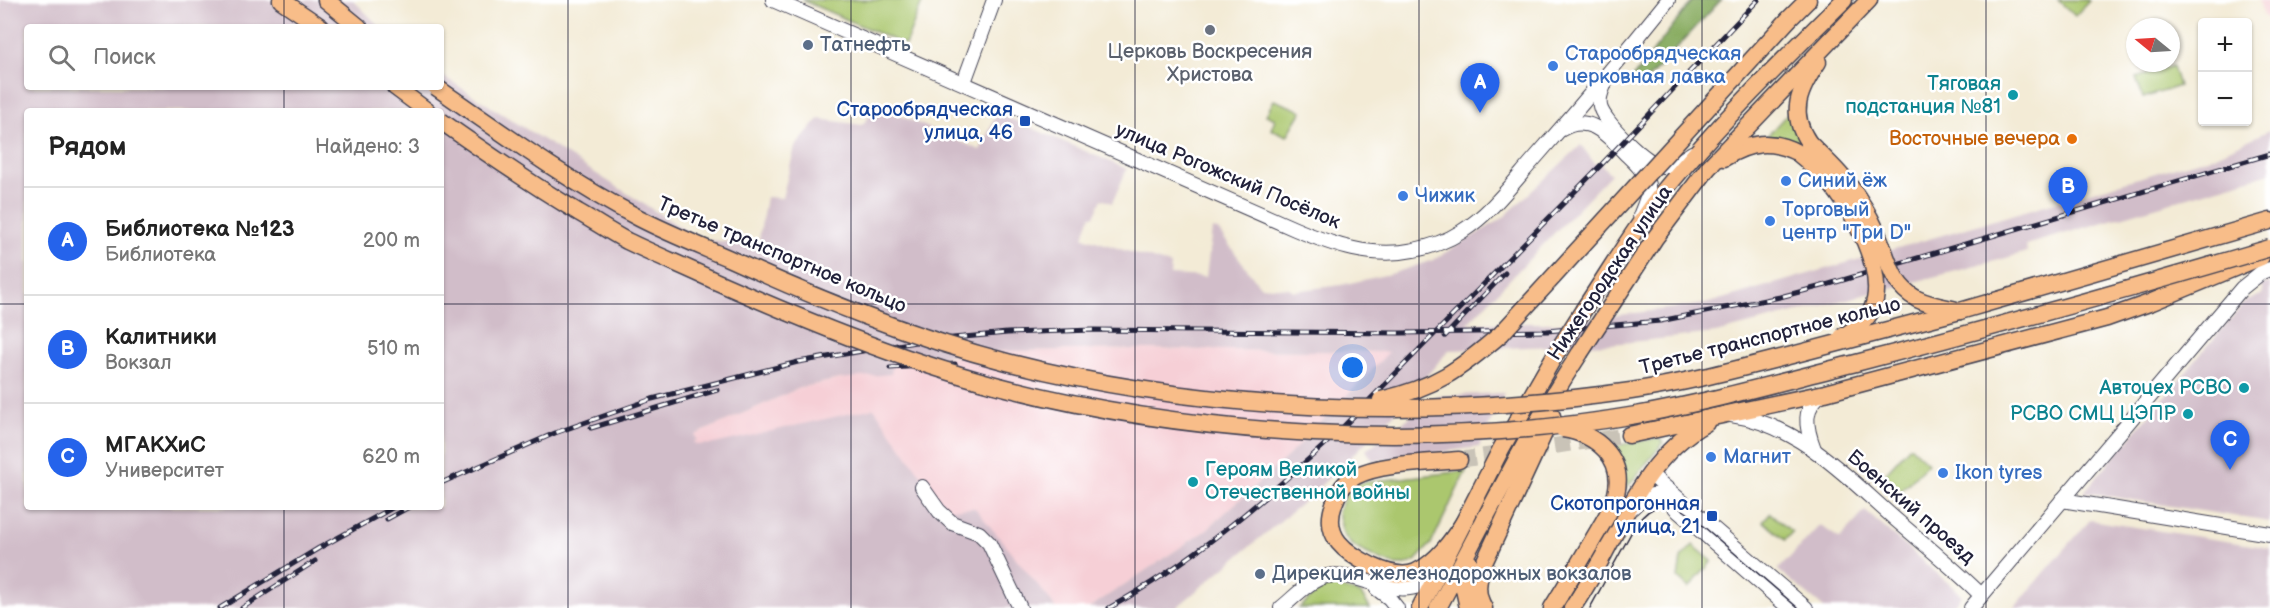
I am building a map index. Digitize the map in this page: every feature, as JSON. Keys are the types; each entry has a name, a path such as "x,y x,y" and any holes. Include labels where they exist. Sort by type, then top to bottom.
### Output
{"main road":[{"path":"281,0 317,24"},
{"path":"289,0 318,24"},
{"path":"1315,407 1372,402 1411,393 1441,380 1469,362 1501,334 1808,0"},
{"name":"Нижегородская улица","path":"1420,608 1511,432 1555,356 1661,194 1747,96 1844,0"},
{"name":"Нижегородская улица","path":"1438,608 1548,402 1655,238 1708,168 1869,0"},
{"path":"331,3 356,24"},
{"path":"1830,345 1860,326 1872,310 1877,293 1866,244 1847,206 1804,148 1797,119 1800,94 1839,32"},
{"path":"399,90 423,108"},
{"name":"Третье транспортное кольцо","path":"440,90 530,153 640,218 753,270 867,318 1006,362 1134,389 1232,401 1315,407 1490,405 1636,390 1708,376 1960,311 2270,221"},
{"path":"444,123 515,174 624,240 849,339 995,385 1124,413 1228,427 1406,434 1483,432 1634,415 1712,400 2120,292 2270,248"},
{"path":"1708,168 1735,151 1758,143 1804,148 1838,171 1858,197 1879,237 1891,273 1901,288 1917,299 1960,311"},
{"path":"1629,435 1826,393 2107,318 2152,302 2270,253"},
{"path":"1484,608 1478,593 1478,580 1483,565 1580,353"},
{"path":"1572,608 1622,518 1650,474 1674,445 1692,430 1721,416"},
{"path":"1545,426 1584,433 1597,440 1607,449 1613,459 1618,483 1611,509 1556,602"},
{"path":"1459,460 1376,469 1357,476 1344,484 1336,496 1330,521 1338,542 1349,554 1380,570 1394,574 1407,574 1416,572 1434,560 1466,519"},
{"path":"1468,608 1464,589 1466,573 1484,523"}],"street":[{"name":"улица Рогожский Посёлок","path":"773,0 1295,229 1331,244 1373,254 1415,250 1444,241 1461,232 1487,211 1608,76 1668,0"},
{"path":"964,82 994,0"},
{"path":"1608,76 1600,96 1604,116 1653,164 1661,166 1679,162 1705,142"},
{"path":"1560,130 1572,123 1584,123 1604,132 1644,174 1648,183 1648,192 1629,240"},
{"path":"1971,608 2242,288 2266,271"},
{"path":"1814,449 1809,436 1808,412 1815,398 1826,393"},
{"name":"Боенский проезд","path":"1721,416 1765,422 1787,432 1814,449 1981,595"},
{"path":"1650,474 1806,608"},
{"path":"922,487 939,511 952,523 979,533 989,543 1020,608"},
{"path":"1622,518 1648,495 1660,495 1789,608"},
{"path":"2062,500 2270,534"},
{"path":"1372,587 1393,590 1415,589 1433,578 1445,562"},
{"path":"1281,608 1313,582 1329,575 1346,577 1372,587 1389,598 1397,608"}],"shaded area":[{"path":"0,0 353,0 377,24 24,24 24,90 444,90 444,77 699,239 758,245 766,197 782,198 795,147 819,119 862,125 878,106 980,150 997,113 1127,169 1112,203 1102,199 1094,216 1091,216 1083,237 1171,265 1170,275 1206,277 1212,229 1218,230 1260,286 1289,288 1294,291 1341,285 1394,273 1433,260 1503,218 1581,145 1595,164 1599,163 1611,174 1468,323 1558,323 1705,304 2214,156 2270,130 2270,173 2026,245 2027,252 1999,260 1716,333 1612,344 1449,350 1387,422 1308,498 1176,608 1089,608 1205,531 1289,455 1389,352 1144,349 1008,351 950,355 892,362 891,374 839,379 799,388 695,435 697,440 693,442 697,445 714,444 874,408 945,509 975,508 1055,608 0,608"},
{"path":"2259,0 2270,0 2270,21 2263,15"},
{"path":"2270,282 2270,522 2084,492 2245,302 2263,294 2261,285"},
{"path":"1144,349 1390,352 1289,455 1205,531 1089,608 1055,608 1050,600 945,509 633,462 697,440 695,435 799,388 890,368 892,362 1008,351"},
{"path":"1504,393 1479,447 1373,461 1366,450 1438,396"},
{"path":"1865,511 1962,595 1951,608 1824,608 1778,570 1820,525 1840,539"},
{"path":"2090,520 2270,548 2270,608 2014,608"}],"green space":[{"path":"802,0 923,0 905,45"},
{"path":"1693,0 1721,0 1646,81 1630,81"},
{"path":"2058,0 2087,0 2089,1 2075,16"},
{"path":"2154,72 2175,72 2179,86 2143,98 2136,78"},
{"path":"1274,100 1302,111 1287,136 1271,129 1275,119 1266,115"},
{"path":"1789,112 1791,114 1802,147 1766,137"},
{"path":"1658,438 1663,440 1663,443 1624,491 1613,446"},
{"path":"1910,446 1928,463 1900,492 1883,476"},
{"path":"1466,471 1431,544 1415,561 1406,565 1395,565 1383,561 1358,549 1343,534 1338,512 1347,492 1357,483"},
{"path":"1770,513 1792,532 1785,540 1763,521"},
{"path":"1693,545 1712,561 1689,588 1678,578 1681,558"},
{"path":"1335,586 1361,594 1370,608 1299,608 1323,588"}],"tunnel":[{"path":"1459,460 1629,435"}],"tram line":[{"path":"1590,608 1636,524 1648,512 1660,505 1674,506 1689,514 1798,608"}],"railway":[{"path":"1109,608 1198,551 1333,437 1601,165 1758,0"},
{"path":"444,482 555,433 652,399 798,362 921,341 1007,333 1092,330 1400,333 1547,331 1660,321 1780,297 1826,285 2270,154"},
{"path":"1445,336 1505,273"},
{"path":"890,368 955,364"},
{"path":"591,428 717,390"},
{"path":"220,608 319,548 389,510"},
{"path":"387,519 404,510"},
{"path":"242,608 315,561"}],"place":[{"name":"Церковь Воскресения Христова","path":"1210,30"},
{"name":"Татнефть","path":"808,45"},
{"name":"Старообрядческая церковная лавка","path":"1553,66"},
{"name":"Тяговая подстанция №81","path":"2013,95"},
{"name":"Библиотека №123","path":"1480,113"},
{"name":"Старообрядческая улица, 46","path":"1025,121"},
{"name":"Восточные вечера","path":"2072,139"},
{"name":"Синий ёж","path":"1786,181"},
{"name":"Чижик","path":"1403,196"},
{"name":"Калитники","path":"2068,217"},
{"name":"Торговый центр \"Три D\"","path":"1770,221"},
{"name":"Автоцех РСВО","path":"2244,388"},
{"name":"РСВО СМЦ ЦЭПР","path":"2188,414"},
{"name":"Магнит","path":"1711,457"},
{"name":"МГАКХиС","path":"2230,470"},
{"name":"Ikon tyres","path":"1943,473"},
{"name":"Героям Великой Отечественной войны","path":"1193,482"},
{"name":"Скотопрогонная улица, 21","path":"1712,516"},
{"name":"Дирекция железнодорожных вокзалов","path":"1260,574"}]}
